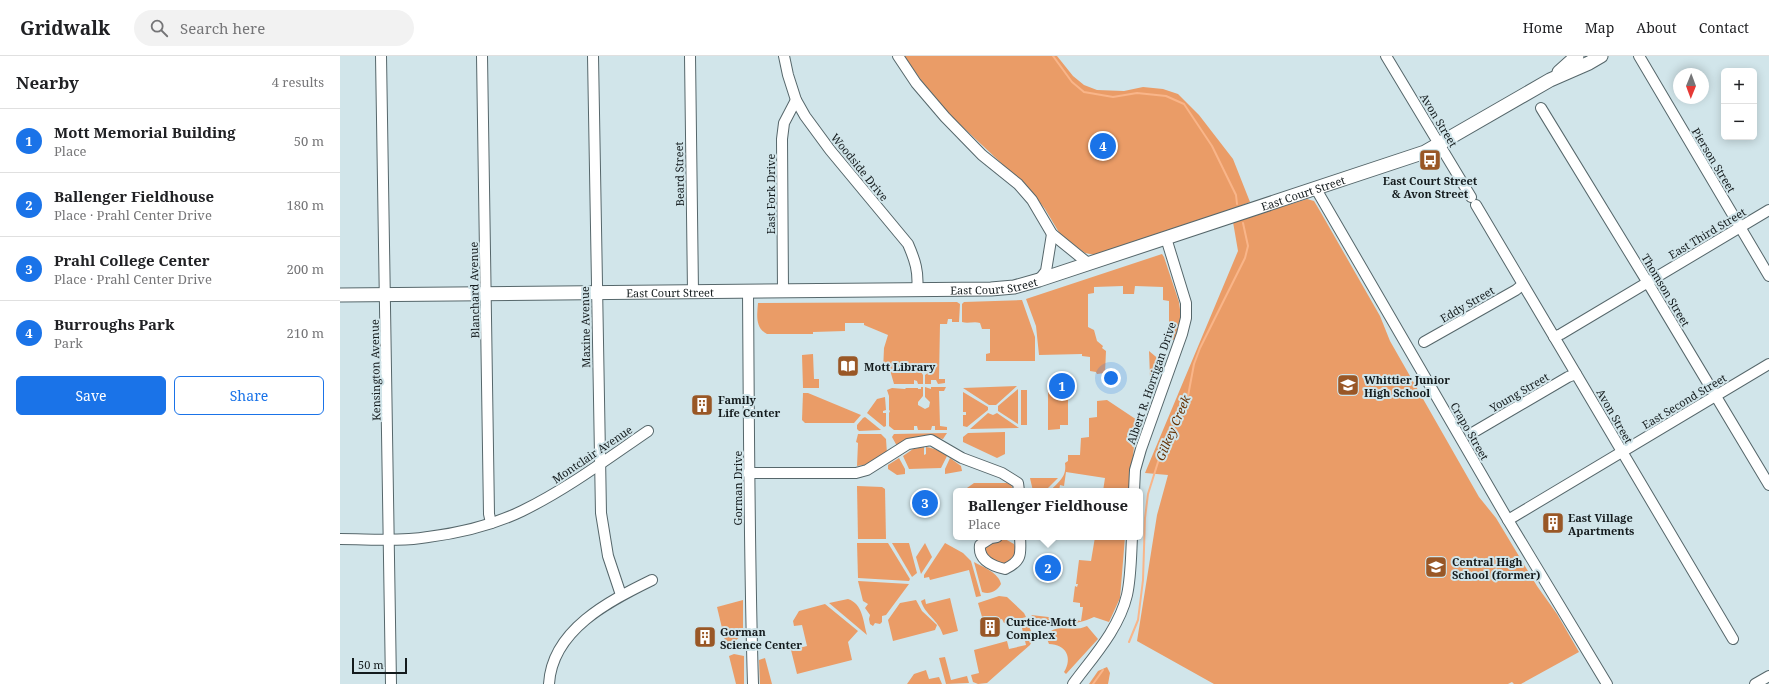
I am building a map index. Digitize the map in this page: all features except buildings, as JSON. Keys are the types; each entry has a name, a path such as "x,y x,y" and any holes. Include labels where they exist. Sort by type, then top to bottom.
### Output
{"main road":[{"path":"1550,80 1577,56"},
{"name":"East Court Street","path":"340,295 1002,288 1039,280 1089,264 1411,157 1440,144 1550,80 1599,57"}],"street":[{"name":"Kensington Avenue","path":"381,56 392,684"},
{"name":"Blanchard Avenue","path":"482,56 489,514 491,523"},
{"name":"Maxine Avenue","path":"593,56 601,513 608,556 621,595"},
{"name":"Beard Street","path":"690,56 693,292"},
{"name":"Woodside Drive","path":"784,56 796,100 805,116 830,150 908,244 916,262 918,279 917,290"},
{"path":"898,56 916,83 945,117 982,155 1018,184 1032,200 1052,234 1089,264"},
{"name":"Avon Street","path":"1386,56 1440,144 1522,285 1733,639"},
{"name":"Pierson Street","path":"1639,56 1769,276"},
{"name":"East Fork Drive","path":"783,291 782,139 784,124 796,100"},
{"name":"Thomson Street","path":"1541,108 1769,485"},
{"name":"Crapo Street","path":"1316,189 1508,520 1607,684"},
{"name":"East Third Street","path":"1554,337 1648,283 1769,210"},
{"path":"1039,280 1046,271 1052,234"},
{"name":"Albert R. Horrigan Drive","path":"1134,488 1137,460 1180,340 1186,318 1185,296 1166,238"},
{"name":"Eddy Street","path":"1424,342 1516,290 1522,285"},
{"name":"Gorman Drive","path":"748,291 748,473 750,620 753,684"},
{"name":"East Second Street","path":"1508,520 1769,364"},
{"name":"Young Street","path":"1474,432 1568,377 1576,374"},
{"name":"Montclair Avenue","path":"340,539 426,538 459,532 491,523 521,512 574,483 648,431"},
{"path":"748,473 856,473 867,470 908,444 930,440 962,458 1002,473 1018,483 1019,488"},
{"path":"988,540 980,545 979,552 983,559 1005,569 1015,564 1019,558 1020,540"},
{"path":"1073,684 1108,636 1121,613 1128,587 1132,540"},
{"path":"549,684 550,671 556,654 568,638 597,610 621,595 652,580"},
{"path":"1758,683 1769,676"}],"shaded area":[{"path":"904,56 1057,56 1073,76 1084,85 1097,90 1124,91 1143,87 1163,89 1178,94 1199,115 1233,159 1250,202 1222,213 1095,255 1085,253 1060,234 1045,209 1030,190 951,116 931,94"},
{"path":"1307,199 1314,201 1320,211 1380,316 1390,341 1479,497 1496,518 1537,586 1557,614 1579,652 1521,684 1514,684 1512,682 1508,684 1214,684 1137,641 1157,515 1168,475 1145,473 1238,251 1233,222"},
{"path":"1162,254 1179,302 1181,317 1177,337 1173,340 1164,340 1163,338 1169,337 1169,301 1163,300 1163,287 1135,286 1134,294 1123,294 1123,286 1094,287 1094,293 1088,294 1088,327 1094,330 1097,341 1106,351 1105,373 1097,374 1096,372 1090,371 1090,357 1082,356 1082,354 1039,355 1036,326 1026,299"},
{"path":"1022,300 1035,337 1035,361 986,361 986,354 990,353 990,329 982,329 980,323 976,322 962,322 962,304 964,302"},
{"path":"957,302 960,304 959,322 952,322 952,319 948,319 947,324 940,324 939,379 945,379 945,383 938,384 936,380 931,380 931,384 925,384 925,375 929,372 930,367 928,363 921,363 919,369 923,375 923,384 918,384 917,381 914,380 914,384 894,384 890,370 883,371 884,348 888,335 864,325 864,323 845,323 845,331 813,332 813,334 767,334 760,328 757,316 758,303"},
{"path":"1149,351 1161,361 1158,370 1153,372 1150,377"},
{"path":"813,354 814,379 819,379 819,388 803,388 802,355"},
{"path":"1068,385 1068,425 1060,425 1060,429 1048,430 1048,386"},
{"path":"1017,386 996,405 989,405 963,388"},
{"path":"921,387 923,387 923,396 918,402 918,405 925,409 929,407 930,402 925,397 925,387 931,389 931,387 946,387 944,391 939,391 940,426 947,427 947,430 935,430 935,426 932,426 931,430 918,430 917,426 914,426 914,430 894,430 889,426 890,411 887,390 892,388 921,389"},
{"path":"1018,389 1018,424 998,411 998,406"},
{"path":"1021,390 1027,390 1027,425 1021,425"},
{"path":"963,392 988,407 988,410 967,427 963,426 963,415 966,415 966,412 963,412"},
{"path":"803,393 808,393 861,415 854,423 805,423 802,420"},
{"path":"885,397 886,410 883,411 883,413 886,413 886,426 884,427 867,413 877,399"},
{"path":"1107,400 1137,420 1129,488 1103,488 1105,478 1066,472 1064,486 1060,485 1060,488 1053,488 1064,475 1065,463 1068,461 1068,455 1080,455 1081,438 1089,437 1089,418 1097,417 1097,401"},
{"path":"988,413 993,415 997,413 1019,428 970,429"},
{"path":"865,417 881,430 859,431 857,429 857,425"},
{"path":"1005,432 1005,454 997,458 963,442 963,437 968,433"},
{"path":"947,433 943,439 926,436 915,438 897,446 892,437 894,434"},
{"path":"858,434 881,434 886,439 887,454 869,464 857,466 858,443 856,442"},
{"path":"924,447 924,455 926,454 926,447 937,450 947,456 941,468 909,469 903,456 913,449"},
{"path":"899,458 905,469 905,474 897,475 888,469 888,465"},
{"path":"950,458 961,466 962,471 945,474 945,469"},
{"path":"1030,478 1058,478 1048,488 1032,488"},
{"path":"974,483 1007,483 1011,485 1012,488 967,488"},
{"path":"857,486 882,487 885,489 886,539 858,539"},
{"path":"1007,540 1014,544 1016,549 1016,558 1004,565 986,557 984,547 986,544"},
{"path":"1094,540 1125,540 1120,598 1109,622 1094,617 1087,620 1071,624 1054,624 1045,622 1031,615 1057,618 1059,621 1070,623 1070,619 1081,621 1083,607 1080,607 1080,603 1073,602 1075,586 1077,587 1078,584 1076,584 1079,560 1091,561"},
{"path":"857,543 888,543 910,579 909,581 858,578"},
{"path":"892,543 909,543 917,573 912,577"},
{"path":"925,543 932,557 921,574 916,557"},
{"path":"945,543 963,553 971,561 981,596 976,597 969,570 930,580 929,577 924,578 924,575"},
{"path":"974,562 990,571 1000,580 1001,584 997,589 990,593 982,592"},
{"path":"858,581 909,584 886,615 882,616 882,622 880,624 875,623 873,626 870,624 870,615 865,608 868,604 863,601"},
{"path":"999,596 1007,597 1024,613 1026,617 1004,623 1002,619 984,624 978,603"},
{"path":"950,598 958,631 943,635 938,625 925,610 921,601 925,599 926,604"},
{"path":"848,599 853,601 860,609 867,635 829,603"},
{"path":"743,600 743,634 734,642 726,645 717,607"},
{"path":"916,600 922,611 937,625 935,630 893,641 888,620 900,603"},
{"path":"825,604 858,631 848,642 852,660 797,674 791,650 807,646 802,625 794,626 793,621 799,611"},
{"path":"1087,626 1098,639 1066,674 1064,672 1067,667 1068,657 1064,649 1060,646 1049,644 1047,639 1049,633 1053,630 1061,628 1076,629"},
{"path":"1029,627 1032,634 1030,645 987,683 978,684 973,682 971,675 979,673 974,650 1007,641 1009,649 1026,645 1022,628"},
{"path":"734,654 744,656 744,684 736,684 729,656"},
{"path":"945,657 951,680 967,676 969,683 946,684 939,658"},
{"path":"765,658 772,684 760,684 759,660"},
{"path":"1107,667 1110,673 1108,684 1089,684 1098,671"},
{"path":"926,670 929,679 939,677 942,684 907,684 914,674"}],"waterway":[{"name":"Gilkey Creek","path":"1053,56 1072,82 1084,92 1113,97 1137,93 1166,96 1184,104 1212,146 1236,195 1237,204"},
{"name":"Gilkey Creek","path":"1129,642 1138,620 1143,580 1145,518 1148,494 1158,462 1188,396 1194,364 1200,348 1245,258 1248,246 1243,223"},
{"name":"Gilkey Creek","path":"1093,684 1103,670"}],"place":[{"name":"Burroughs Park","path":"1103,146"},
{"name":"East Court Street & Avon Street","path":"1430,160"},
{"name":"Mott Library","path":"848,366"},
{"name":"Whittier Junior High School","path":"1348,385"},
{"name":"Mott Memorial Building","path":"1062,386"},
{"name":"Family Life Center","path":"702,405"},
{"name":"Prahl College Center","path":"925,503"},
{"name":"East Village Apartments","path":"1553,523"},
{"name":"Central High School (former)","path":"1436,567"},
{"name":"Ballenger Fieldhouse","path":"1048,568"},
{"name":"Curtice-Mott Complex","path":"990,627"},
{"name":"Gorman Science Center","path":"705,637"}]}
